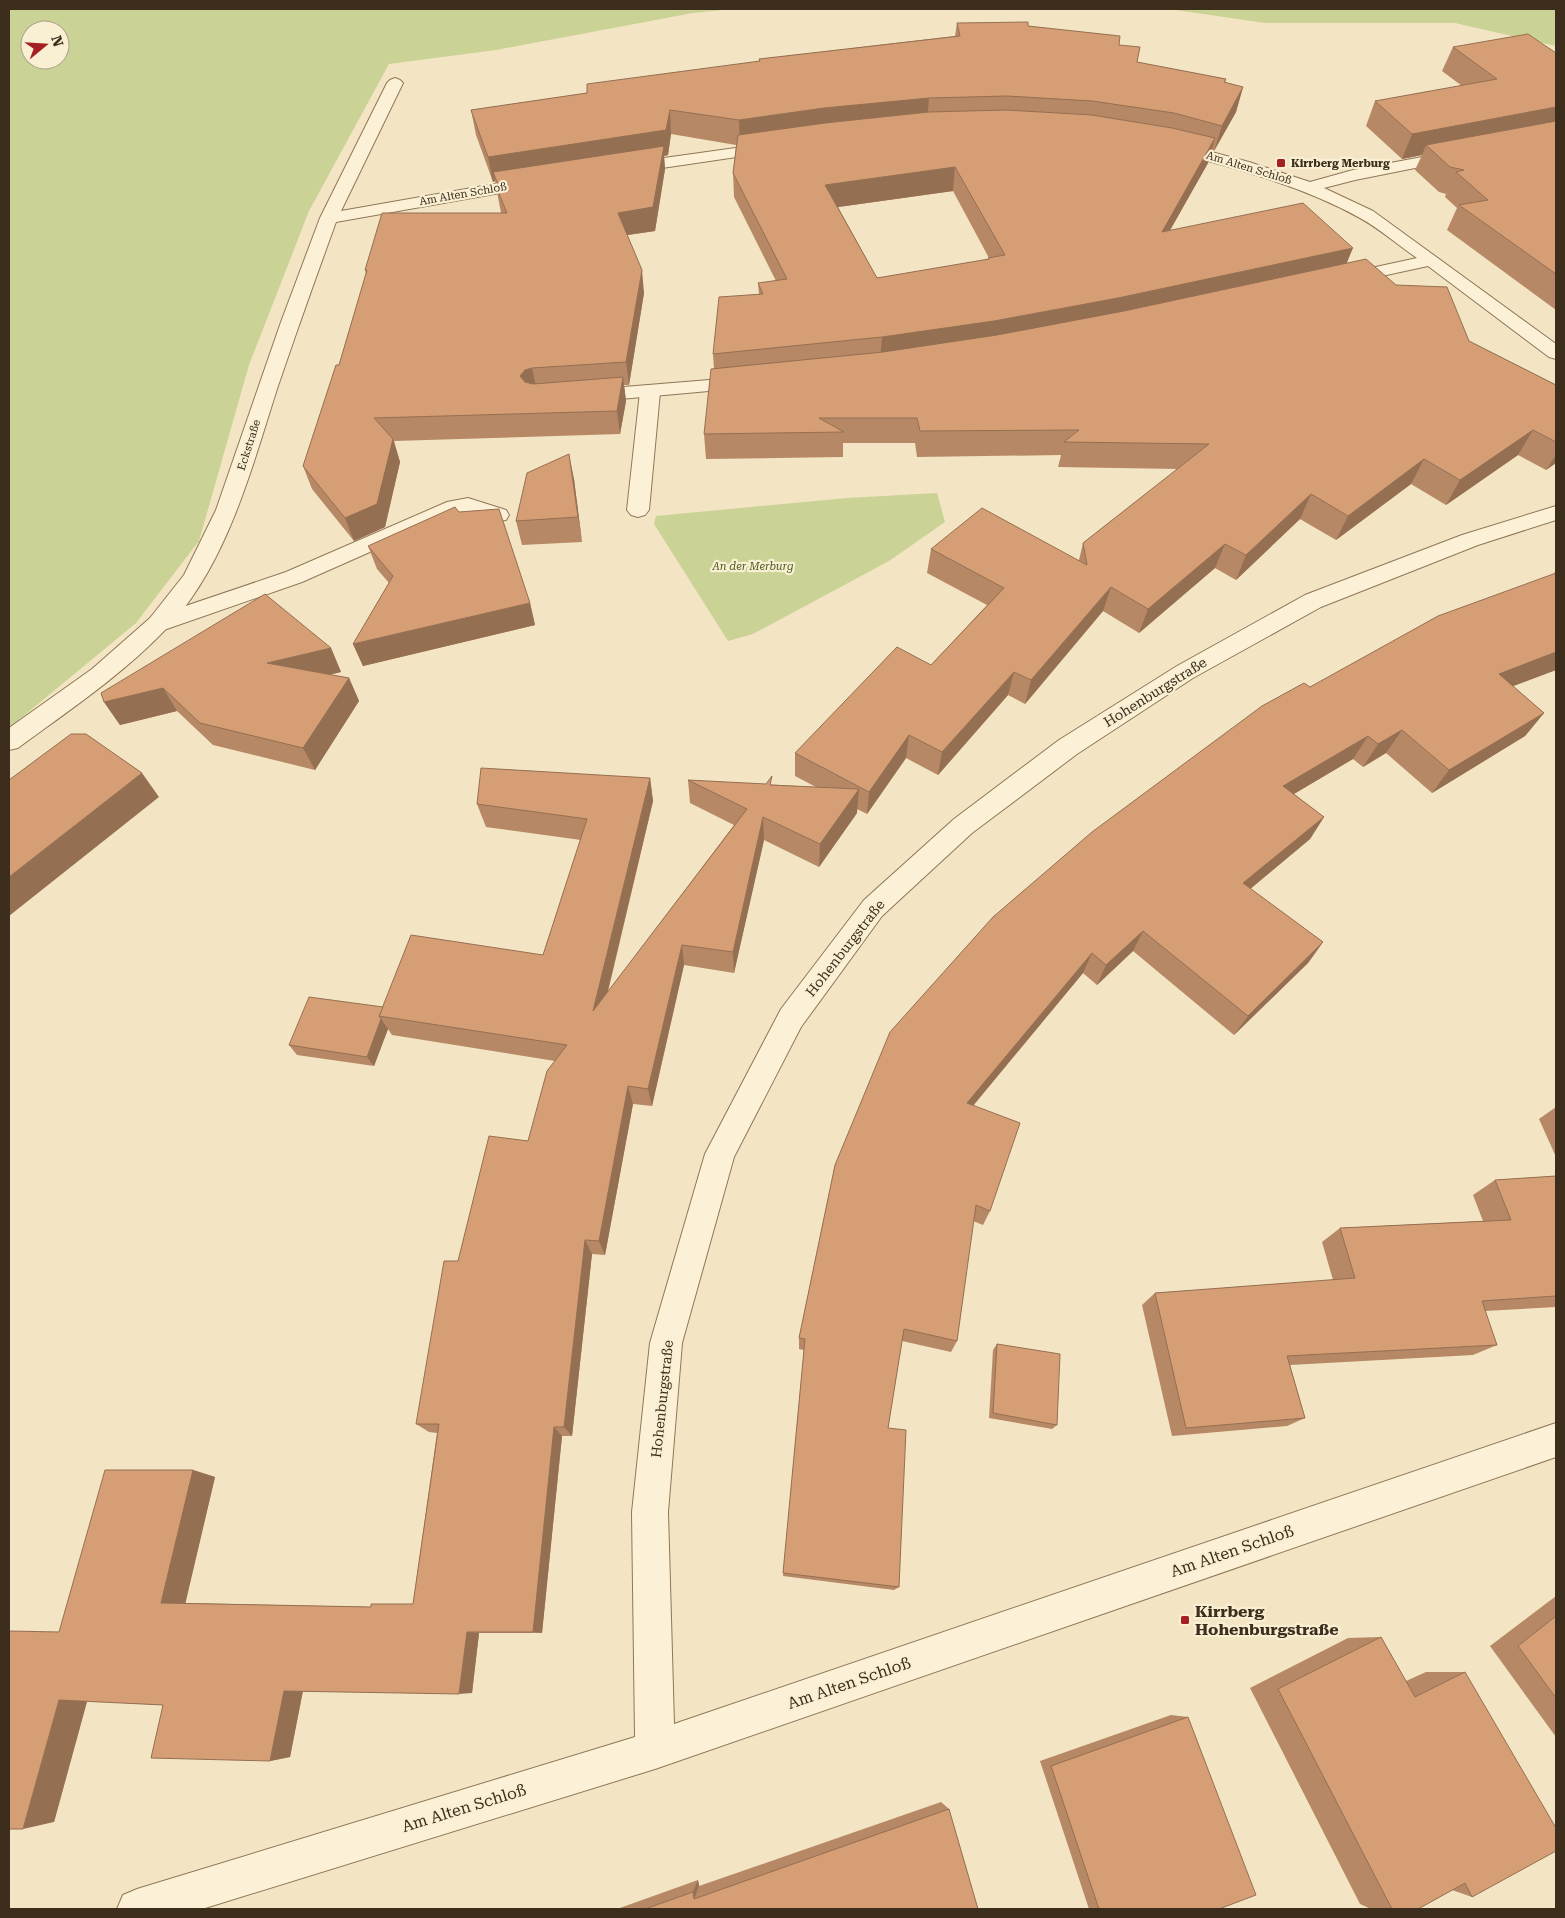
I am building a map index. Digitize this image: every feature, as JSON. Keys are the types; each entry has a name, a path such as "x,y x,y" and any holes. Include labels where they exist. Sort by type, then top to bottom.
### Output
{"street":[{"name":"Eckstraße","path":"9,741 100,675 158,624 193,579 227,510 290,322 329,218 395,83"},
{"name":"Am Alten Schloß","path":"1158,144 1243,165 1309,187 1367,215 1556,353"},
{"path":"610,170 788,145"},
{"path":"1309,187 1353,175 1469,153"},
{"name":"Am Alten Schloß","path":"329,218 554,179"},
{"path":"1324,284 1431,260"},
{"path":"566,397 650,392 763,381"},
{"path":"638,510 650,392"},
{"path":"158,624 294,577 454,507 468,505 498,515"},
{"name":"Hohenburgstraße","path":"655,1750 650,1512 666,1343 720,1154 791,1018 873,908 963,826 1068,747 1185,672 1314,601 1470,540 1556,513"},
{"name":"Am Alten Schloß","path":"137,1909 655,1750 1556,1440"}],"green space":[{"path":"9,9 732,9 693,13 496,50 389,64 309,211 249,365 199,541 136,623 9,728"},
{"path":"1169,9 1556,9 1556,46 1455,23 1265,23"},
{"name":"An der Merburg","path":"937,493 945,522 889,561 753,634 728,641 654,524 656,516 847,498"}],"building":[{"path":"1028,22 1028,26 1120,36 1119,45 1140,47 1137,62 1226,79 1224,82 1243,87 1222,126 1174,113 1092,101 1007,96 929,98 824,108 739,120 670,110 666,130 488,157 471,110 587,93 587,84 760,61 759,59 960,36 957,23"},
{"path":"1528,34 1556,53 1556,107 1412,134 1375,101 1497,79 1453,47"},
{"path":"1006,110 1092,115 1172,128 1215,138 1162,232 1303,203 1353,248 1118,298 994,321 882,337 713,354 719,297 763,294 758,283 787,279 733,173 738,135 825,123 929,112","holes":["955,167 1005,255 877,278 825,185"]},
{"path":"1556,121 1556,274 1459,205 1488,200 1456,172 1464,170 1450,167 1426,145"},
{"path":"664,146 653,207 618,213 642,270 626,362 532,368 525,370 520,376 525,382 533,384 623,377 617,411 374,418 393,439 377,504 345,518 303,466 336,365 339,365 382,213 507,213 497,189 500,189 493,172"},
{"path":"1366,259 1396,285 1447,287 1469,341 1556,385 1556,442 1533,430 1460,480 1424,459 1348,516 1311,494 1246,555 1225,544 1148,609 1111,587 1031,680 1014,672 942,752 909,735 869,792 795,753 897,647 931,665 1004,588 931,549 982,508 1087,565 1083,543 1209,444 1064,442 1079,430 920,431 917,418 819,418 844,432 704,434 711,369 883,352 997,335 1124,311"},
{"path":"569,454 578,517 516,521 527,473"},
{"path":"455,507 459,512 499,509 530,603 353,644 393,576 368,546"},
{"path":"1556,573 1556,652 1499,674 1544,713 1449,770 1402,730 1378,744 1368,736 1283,786 1324,817 1243,883 1323,942 1248,1016 1143,931 1106,965 1092,953 967,1103 1020,1123 990,1211 976,1205 957,1341 904,1329 888,1428 906,1430 899,1587 783,1573 805,1339 799,1338 835,1165 890,1032 993,917 1092,832 1262,706 1304,683 1310,687 1438,616"},
{"path":"265,594 331,648 267,663 349,678 303,748 200,723 163,688 104,702 101,693"},
{"path":"71,734 86,734 142,773 9,877 9,780"},
{"path":"481,768 650,778 593,1011 747,809 688,780 766,784 772,776 770,785 859,789 820,844 763,817 733,952 682,945 648,1089 628,1086 599,1241 585,1240 564,1427 554,1427 533,1632 467,1632 459,1694 284,1691 270,1761 151,1758 163,1705 59,1700 23,1829 9,1829 9,1631 59,1632 105,1470 193,1470 161,1603 371,1607 371,1604 413,1604 439,1424 416,1424 444,1261 458,1261 489,1136 528,1141 547,1071 567,1045 379,1016 411,935 543,955 587,819 477,804"},
{"path":"309,997 383,1007 379,1016 381,1019 367,1057 289,1045"},
{"path":"1556,1176 1556,1296 1482,1301 1497,1345 1287,1356 1305,1418 1186,1428 1155,1293 1355,1278 1340,1228 1511,1220 1495,1180"},
{"path":"997,1344 1060,1354 1057,1425 993,1413"},
{"path":"1556,1616 1556,1698 1518,1646"},
{"path":"1381,1637 1415,1697 1465,1672 1556,1828 1556,1851 1472,1897 1465,1883 1418,1909 1392,1909 1278,1689"},
{"path":"1188,1717 1256,1895 1219,1909 1099,1909 1051,1766"},
{"path":"949,1809 978,1909 645,1909 693,1892 694,1899"}],"place":[{"name":"Kirrberg Merburg","path":"1281,163"},
{"name":"Kirrberg Hohenburgstraße","path":"1185,1620"}]}
